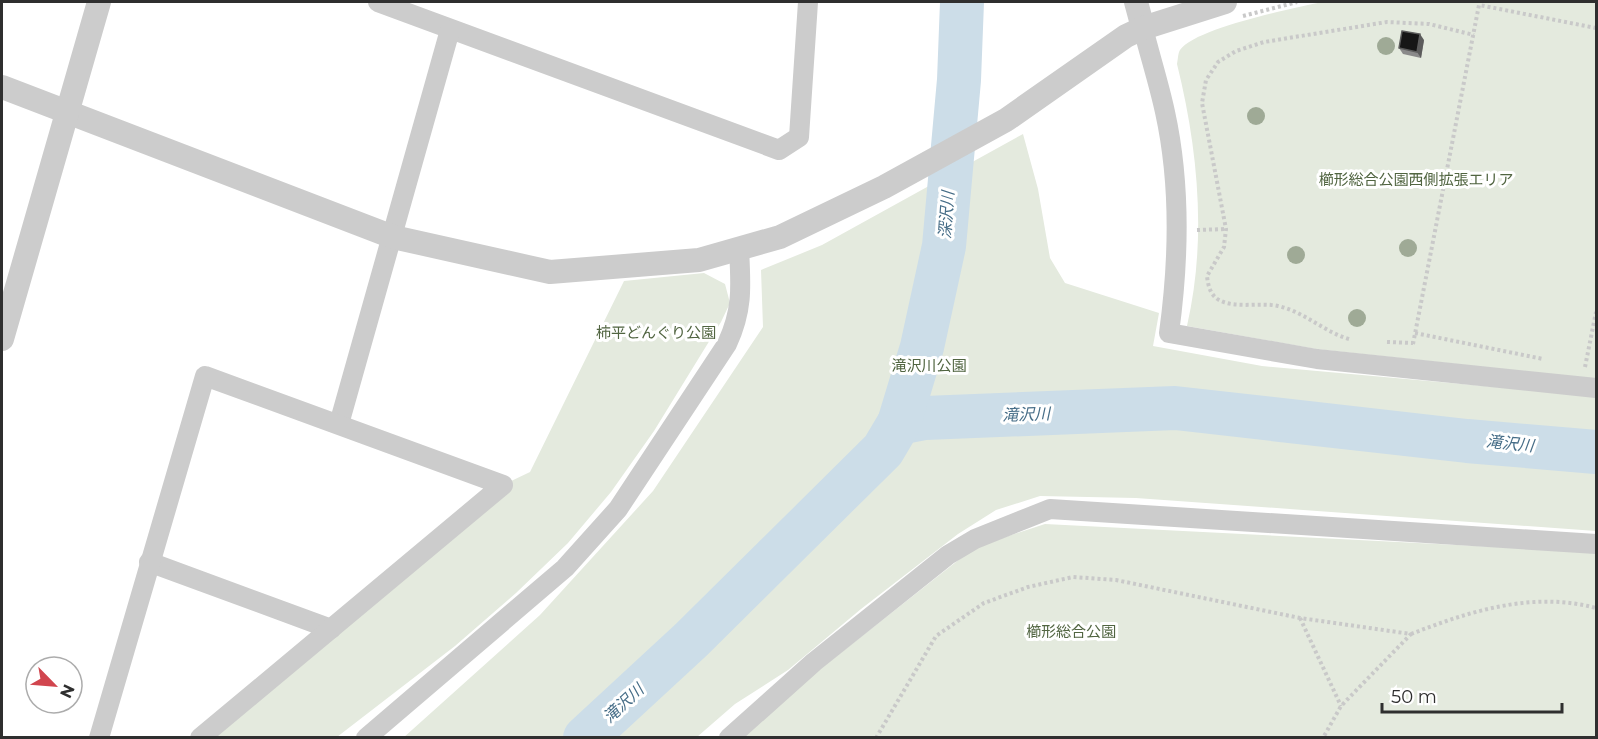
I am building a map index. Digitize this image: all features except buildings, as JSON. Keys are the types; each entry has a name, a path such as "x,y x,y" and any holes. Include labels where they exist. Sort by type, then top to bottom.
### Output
{"street":[{"path":"2,339 99,2"},
{"path":"378,2 779,150 800,137 808,2"},
{"path":"1136,2 1165,113 1172,151 1178,227 1175,288 1169,333 1317,359 1596,388"},
{"path":"2,87 393,237 550,272 699,260 780,237 884,187 1023,109 1126,36 1143,28 1231,10"},
{"path":"339,424 450,30"},
{"path":"366,738 565,568 618,509 727,344 738,320 742,289 739,249"},
{"path":"99,738 205,376 503,485 200,738"},
{"path":"729,738 814,662 948,555 975,539 1050,509 1596,544"},
{"path":"149,562 331,629"}],"path":[{"path":"1231,10 1297,2"},
{"path":"1408,369 1479,5 1596,28"},
{"path":"1352,339 1299,312 1258,303 1232,304 1218,299 1209,289 1207,276 1224,247 1226,230 1202,103 1206,80 1218,62 1236,51 1264,42 1388,22 1429,24 1474,35"},
{"path":"1190,226 1199,231 1226,230"},
{"path":"1578,365 1586,367 1596,312"},
{"path":"1415,333 1554,361"},
{"path":"1382,342 1413,343"},
{"path":"876,738 936,636 984,603 1028,587 1073,577 1116,580 1299,618 1411,634"},
{"path":"1323,738 1341,706 1411,634 1464,614 1512,604 1548,602 1596,609"},
{"path":"1299,618 1341,706"}],"green space":[{"name":"櫛形総合公園西側拡張エリア","path":"1322,2 1596,2 1596,379 1316,349 1187,326 1197,260 1198,227 1195,161 1177,64 1179,51 1189,42 1224,27"},
{"name":"滝沢川公園","path":"1023,134 1038,189 1050,258 1065,283 1159,313 1153,346 1262,366 1596,396 1596,531 1136,498 1040,496 996,510 958,534 861,609 788,670 735,704 697,737 403,738 540,615 653,491 763,327 761,270 822,245"},
{"name":"柿平どんぐり公園","path":"704,273 725,284 730,303 721,322 654,431 611,492 568,543 516,593 455,646 337,737 208,738 503,485 530,472 624,281"},
{"name":"櫛形総合公園","path":"1045,524 1596,552 1596,737 743,738 810,677 975,547"}],"waterway":[{"name":"滝沢川","path":"585,738 691,640 883,450 899,423 922,347 944,246 959,80 962,2"},
{"name":"滝沢川","path":"899,423 925,418 1175,408 1467,441 1596,452"}],"water label":[{"name":"深沢川","path":"946,215"}]}
